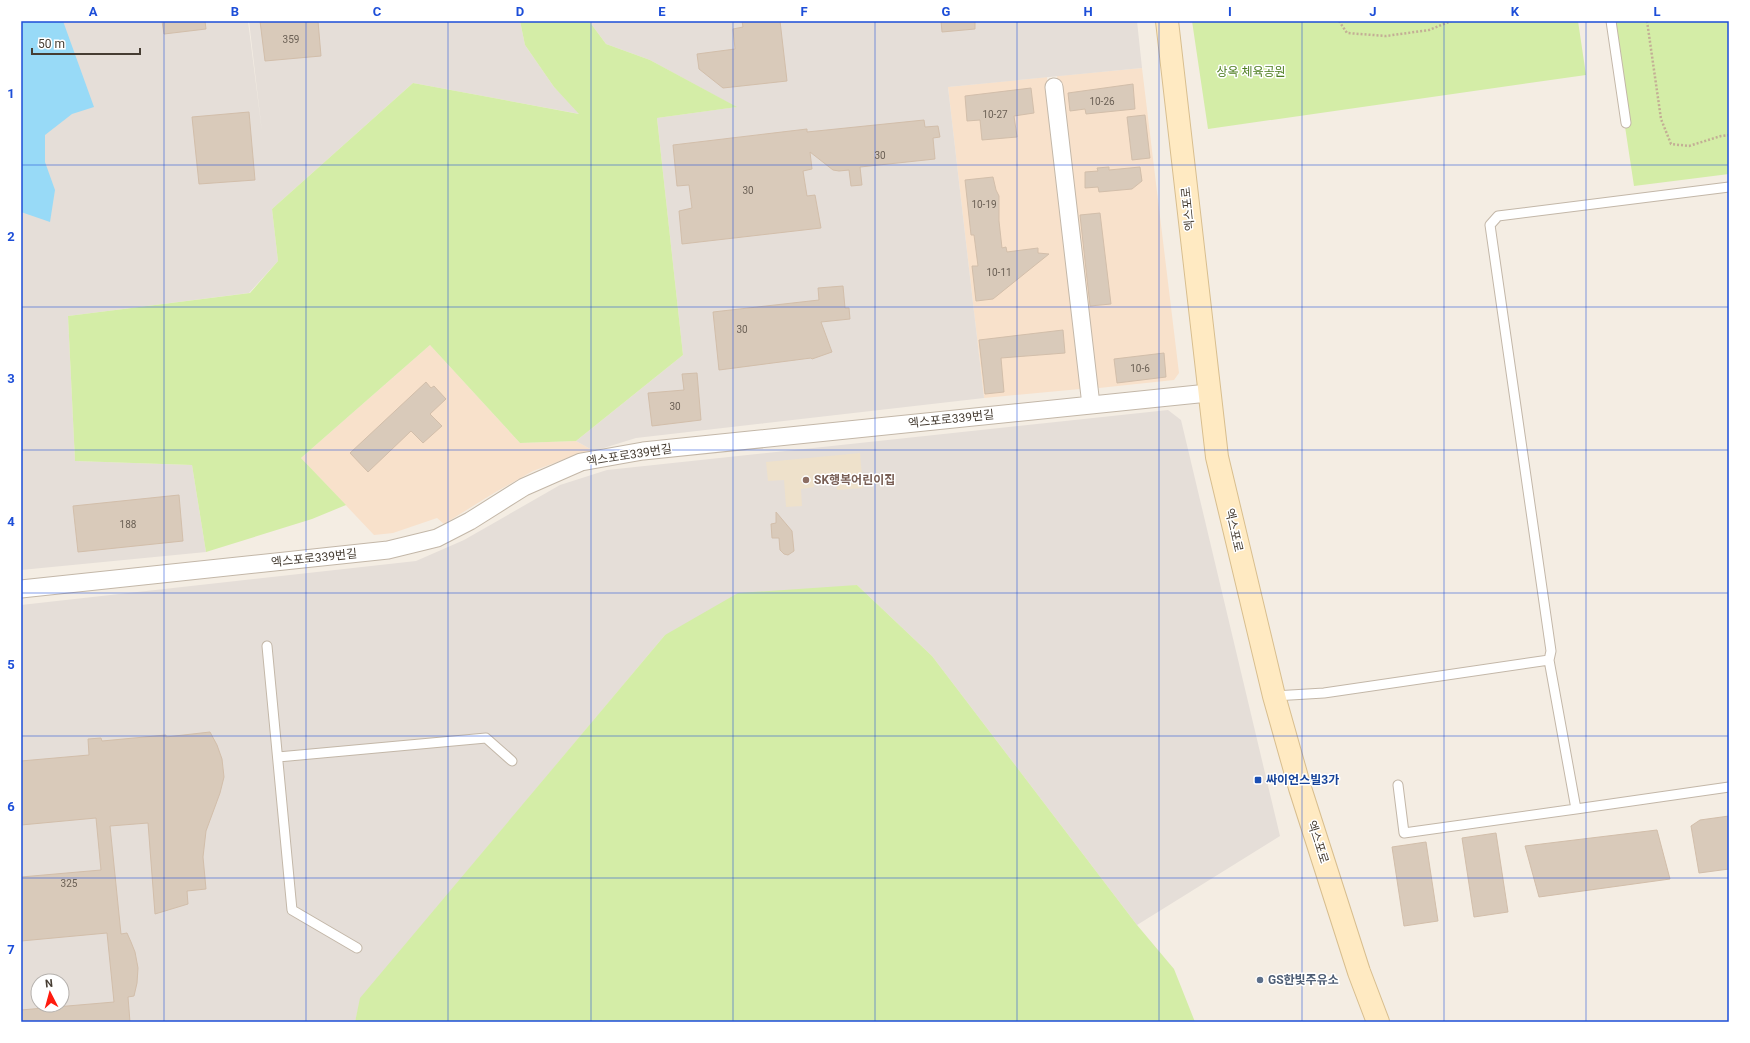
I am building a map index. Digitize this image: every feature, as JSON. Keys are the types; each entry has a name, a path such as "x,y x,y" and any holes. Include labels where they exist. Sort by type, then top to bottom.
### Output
{"main road":[{"name":"엑스포로","path":"1167,21 1208,393 1217,458 1274,696 1300,788 1352,950 1378,1022"}],"street":[{"path":"1054,86 1091,405"},
{"name":"엑스포로339번길","path":"21,589 388,550 438,538 524,487 581,462 643,451 1208,393"}],"lane":[{"path":"1610,21 1626,123"},
{"path":"1576,809 1549,660 1551,650 1490,225 1498,216 1729,187"},
{"path":"267,646 292,910 357,948"},
{"path":"1274,696 1324,693 1549,660"},
{"path":"278,757 486,738 512,761"},
{"path":"1398,785 1404,833 1729,788"}],"path":[{"path":"1339,21 1347,33 1386,36 1429,30 1450,21"},
{"path":"1647,21 1660,120 1671,144 1689,146 1729,135"}],"shaded area":[{"path":"21,21 248,21 262,132 249,21 520,21 525,45 554,87 580,114 413,83 272,209 278,261 249,293 68,316 75,461 192,465 206,552 21,570"},
{"path":"589,21 1137,21 1142,68 948,87 984,398 636,438 594,451 576,441 683,355 657,118 736,107 650,60 606,44"},
{"path":"1142,68 1179,373 1174,380 1099,388 1092,381 1057,76"},
{"path":"1047,77 1084,383 1080,389 984,398 948,87"},
{"path":"430,345 520,443 576,441 594,451 565,459 533,471 444,524 437,518 393,533 374,535 301,458"},
{"path":"1168,410 1181,420 1280,836 1137,925 932,656 857,585 665,635 361,998 355,1022 21,1022 21,605 416,561 464,540 560,485 607,470"},
{"name":"SK행복어린이집","path":"860,453 863,488 837,490 836,479 814,481 814,487 801,489 802,506 786,507 784,480 768,481 766,462"}],"green space":[{"path":"520,21 589,21 606,44 650,60 737,107 657,118 683,355 576,441 520,443 430,345 301,458 346,505 312,519 206,552 192,465 75,461 68,316 250,293 278,261 272,209 413,83 579,114 554,87 525,45"},
{"name":"상옥 체육공원","path":"1192,21 1578,21 1586,75 1208,129"},
{"path":"1609,21 1729,21 1729,174 1634,186"},
{"path":"857,585 932,656 1137,925 1174,969 1195,1022 355,1022 360,998 665,635 738,593"}],"water":[{"path":"21,21 63,21 94,107 72,114 45,135 45,162 55,190 50,222 21,212"}],"building":[{"path":"162,21 205,21 206,29 164,34"},
{"path":"260,21 318,21 321,56 265,61"},
{"path":"742,21 780,21 787,81 723,88 699,69 697,54 735,49 733,29 743,27"},
{"path":"941,21 975,21 975,29 942,32"},
{"path":"1133,84 1135,109 1086,114 1085,109 1070,111 1068,93"},
{"path":"1031,88 1034,113 1014,116 1017,137 982,140 980,120 967,121 965,96"},
{"path":"249,112 255,180 199,184 192,117"},
{"path":"1145,115 1150,158 1132,160 1127,117"},
{"path":"924,120 925,127 938,126 940,137 933,138 935,159 860,167 862,185 851,186 849,170 833,170 810,152 812,169 803,171 807,196 815,195 821,228 682,244 679,211 692,208 689,185 677,186 673,145 807,129 807,132"},
{"path":"1109,167 1109,170 1140,167 1142,181 1132,189 1099,192 1098,187 1085,188 1085,172 1098,171 1097,168"},
{"path":"993,177 999,196 999,221 1002,248 1006,247 1007,252 1038,248 1038,253 1049,254 993,299 976,301 972,266 978,266 974,235 971,235 965,180"},
{"path":"1100,213 1111,304 1090,306 1080,215"},
{"path":"843,286 845,308 849,308 850,319 821,322 832,352 812,359 719,370 713,312 819,300 818,288"},
{"path":"1063,330 1065,353 1001,358 1004,392 985,394 979,340"},
{"path":"1164,353 1166,377 1117,383 1114,359"},
{"path":"697,373 701,420 652,426 648,393 684,390 682,374"},
{"path":"426,382 431,388 434,386 446,399 430,414 442,426 423,443 411,431 368,472 350,453"},
{"path":"179,495 183,541 78,552 73,506"},
{"path":"776,512 792,531 794,551 788,555 784,554 780,550 779,538 772,538 771,524 776,523"},
{"path":"210,732 222,759 224,777 220,793 206,831 203,857 206,889 187,891 188,904 155,914 148,823 110,826 121,934 127,933 135,952 138,968 134,996 128,997 130,1022 21,1022 21,1010 30,1009 30,1013 70,1013 70,1006 114,1002 107,933 21,941 21,877 101,870 96,818 21,825 21,761 89,755 88,739 101,738 102,741 166,735 166,737"},
{"path":"1729,816 1729,869 1699,873 1691,826 1700,820"},
{"path":"1657,830 1670,879 1539,897 1525,846"},
{"path":"1496,833 1508,912 1474,917 1462,838"},
{"path":"1426,842 1438,921 1404,926 1392,847"}],"place":[{"name":"SK행복어린이집","path":"806,480"},
{"name":"싸이언스빌3가","path":"1258,780"},
{"name":"GS한빛주유소","path":"1260,980"}]}
